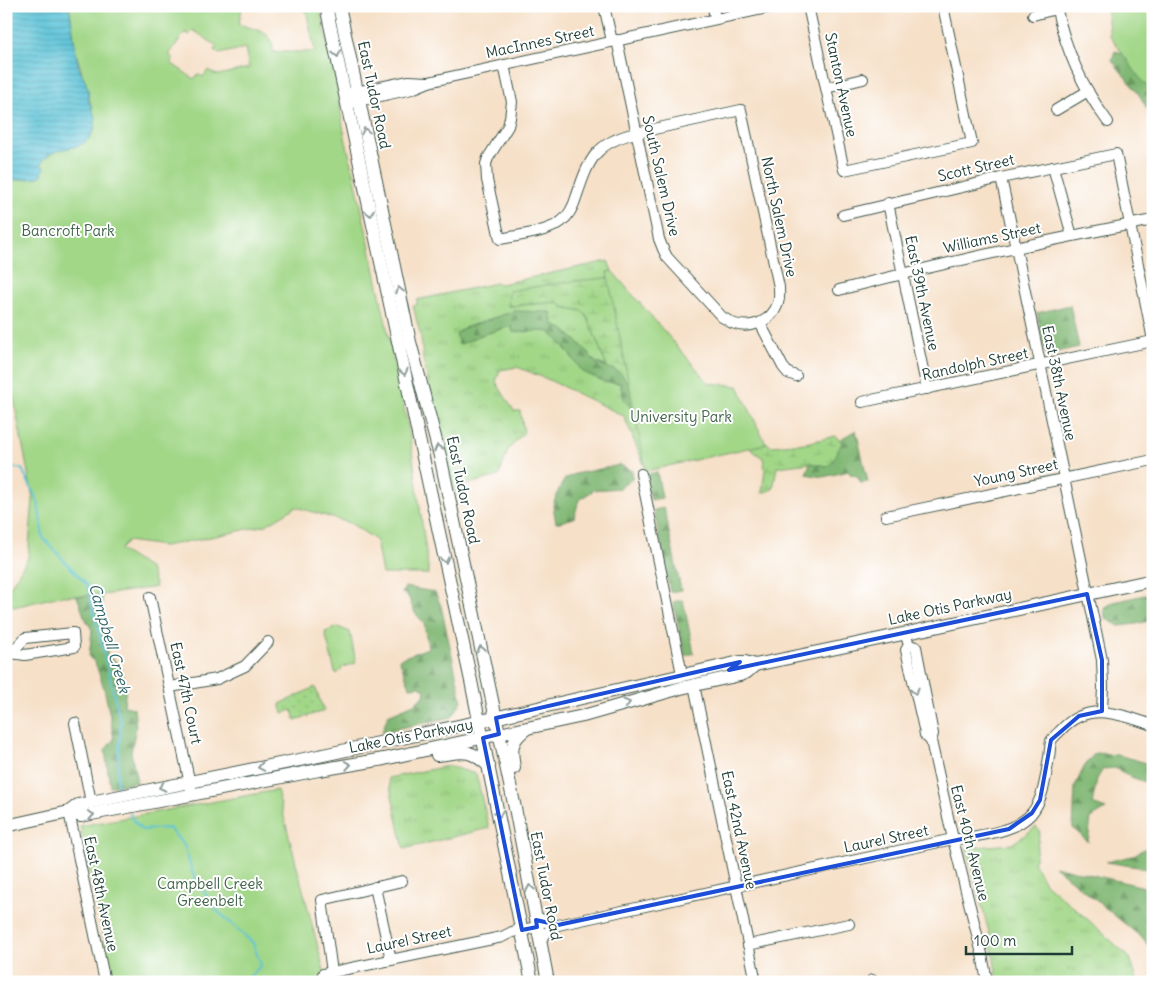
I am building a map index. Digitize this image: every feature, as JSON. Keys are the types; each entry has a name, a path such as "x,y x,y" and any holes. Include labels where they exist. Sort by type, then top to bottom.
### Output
{"main road":[{"name":"East Tudor Road","path":"326,6 352,98 410,342 441,460 516,813 548,982"},
{"name":"East Tudor Road","path":"339,6 352,98 532,982"},
{"name":"Lake Otis Parkway","path":"69,812 81,816 112,804 191,788 309,758 479,722 682,674 740,662 755,664 907,639 1088,594 1153,580"},
{"path":"694,685 709,674 728,670 740,662"},
{"name":"Lake Otis Parkway","path":"191,788 410,753 580,717 646,697 740,675 748,671 755,664"},
{"path":"646,697 657,689 678,683 681,680 682,674"},
{"path":"455,727 467,713 471,681"},
{"path":"491,696 500,703 509,706 534,709"},
{"path":"516,813 517,783 512,748 515,739 527,728"},
{"path":"410,753 429,755 468,753 478,757 489,766"},
{"name":"Lake Otis Parkway","path":"6,826 69,812 78,805 91,802 112,804"}],"street":[{"name":"South Salem Drive","path":"604,6 636,133 662,249 667,257 722,317 739,325 760,324"},
{"path":"713,6 715,19"},
{"name":"MacInnes Street","path":"352,98 412,89 429,82 776,6"},
{"name":"Stanton Avenue","path":"808,6 844,170 972,143 943,6"},
{"path":"1034,15 1056,7 1069,51 1088,91 1108,122"},
{"path":"504,65 512,102 510,118 508,126 486,164 487,180 500,239 548,229 562,222 574,204 586,170 595,155 602,147 616,138 636,133"},
{"path":"826,88 863,79"},
{"path":"1056,110 1088,91"},
{"name":"North Salem Drive","path":"636,133 741,110 780,297 774,312 760,324"},
{"name":"Scott Street","path":"843,215 1001,178 1116,154 1130,225"},
{"path":"1053,167 1072,236"},
{"name":"East 38th Avenue","path":"1001,178 1102,660 1104,687 1102,711"},
{"name":"East 39th Avenue","path":"888,204 927,389"},
{"name":"Williams Street","path":"839,290 903,273 1153,220"},
{"path":"1130,225 1153,341"},
{"path":"760,324 783,367 788,373 796,376"},
{"name":"Randolph Street","path":"862,402 1153,341"},
{"name":"Young Street","path":"886,516 1153,460"},
{"path":"641,474 682,674"},
{"name":"East 47th Court","path":"150,597 191,788"},
{"path":"73,634 74,647 25,654 9,654 25,638 73,634"},
{"name":"East 40th Avenue","path":"907,639 906,650 925,735 930,741 982,954 987,982"},
{"path":"170,687 217,679 224,676 245,666 268,642"},
{"name":"East 42nd Avenue","path":"694,685 756,982"},
{"name":"Laurel Street","path":"558,924 953,839 1009,829 1021,823 1032,813 1040,800 1051,740 1067,723 1079,716 1102,711 1153,725"},
{"path":"75,723 91,802"},
{"name":"East 48th Avenue","path":"69,812 105,982"},
{"path":"391,960 375,888 402,881"},
{"name":"Laurel Street","path":"375,888 322,900 327,973 502,937 522,930 536,921"},
{"path":"536,921 558,924"},
{"path":"540,942 548,931 558,924"},
{"path":"748,945 849,924"},
{"path":"502,937 514,939 526,948"}],"highlighted area":[{"path":"1087,594 1102,660 1102,711 1079,716 1051,740 1040,800 1032,813 1009,829 558,925 536,920 537,927 522,930 483,738 499,734 496,718 503,716 740,662 729,670"}],"green space":[{"name":"Bancroft Park","path":"69,6 249,6 242,8 239,23 263,32 268,36 273,45 273,52 312,52 315,51 305,6 319,6 335,74 346,142 410,436 429,574 382,574 376,540 350,523 296,507 266,525 211,537 164,546 127,541 120,550 150,569 156,587 102,595 60,596 14,607 6,605 6,593 28,558 33,499 6,359 6,181 36,178 46,156 51,152 81,144 87,140 94,130 95,119 76,52","holes":["193,30 217,46 214,50 219,54 245,48 249,68 218,75 208,70 203,77 198,74 194,79 171,63 173,58 169,55 185,32 189,35"]},
{"path":"1106,6 1153,6 1153,91 1142,81 1110,36"},
{"path":"1115,51 1153,63 1153,119 1140,96 1112,60"},
{"path":"608,261 612,271 607,272 608,278 508,306 558,302 563,307 583,311 588,318 607,367 595,362 583,347 563,329 514,311 464,328 456,334 460,344 481,335 512,326 513,332 549,330 564,347 605,382 620,383 624,400 639,415 645,467 624,416 547,379 517,367 500,370 496,382 514,411 520,411 524,432 508,450 499,476 460,486 463,498 453,490 413,306 417,305 417,300"},
{"name":"University Park","path":"612,271 709,383 738,386 766,444 646,471 607,272"},
{"path":"606,278 614,279 637,332 771,446 806,443 835,436 842,442 832,463 827,466 810,463 777,467 773,489 762,493 765,469 763,458 658,382 626,381 621,373 607,367 588,318 583,311 563,307 558,302 508,306 509,291"},
{"path":"1070,305 1079,347 1048,354 1045,352 1037,313"},
{"path":"514,311 551,312 554,325 563,329 583,347 595,362 620,372 625,378 658,382 639,416 624,400 620,383 605,382 583,372 549,331 513,332 511,326 481,335 459,345 456,334 464,328"},
{"path":"856,430 868,482 861,483 857,476 850,474 849,471 823,477 806,474 810,463 827,466 841,442 839,440"},
{"path":"620,465 632,471 632,479 620,488 594,490 579,500 574,518 556,523 553,505 565,479 575,474"},
{"path":"657,472 662,498 651,500 645,475"},
{"path":"664,508 681,590 670,592 654,510"},
{"path":"405,587 435,592 441,606 462,701 452,717 382,732 388,715 414,704 424,696 425,690 420,686 410,687 399,659 428,648 424,623 415,613 408,596 402,593"},
{"path":"1153,593 1153,620 1119,626 1105,618 1104,608 1114,602"},
{"path":"102,595 102,628 108,656 120,665 126,684 124,706 134,708 136,727 131,752 137,782 110,787 105,750 114,739 104,688 95,662 89,657 92,630 84,616 77,596"},
{"path":"683,600 694,653 685,656 673,602"},
{"path":"338,627 350,632 356,663 343,667 337,674 325,632"},
{"path":"315,687 324,711 295,720 292,710 283,713 280,704"},
{"path":"1095,753 1118,755 1150,764 1148,783 1131,777 1115,768 1103,769 1097,779 1092,804 1106,809 1091,818 1088,842 1073,828 1075,786 1084,767"},
{"path":"448,766 476,774 489,828 404,849 388,778"},
{"name":"Campbell Creek Greenbelt","path":"277,790 327,982 113,982 80,826"},
{"path":"1036,827 1040,831 1034,863 1045,883 1130,958 1138,982 998,982 989,932 966,848 1012,844"},
{"path":"1153,846 1153,871 1106,862 1132,856"},
{"path":"1054,866 1153,889 1153,951 1141,937"}],"water":[{"path":"6,6 69,6 77,61 88,89 89,101 95,120 93,131 84,143 54,152 44,159 41,165 44,167 42,175 36,178 7,181"}],"waterway":[{"name":"Campbell Creek","path":"6,466 22,469 38,502 43,538 87,585 121,723 117,782 119,788"},
{"name":"Campbell Creek","path":"130,813 132,819 142,830 169,828 185,847 192,872 215,909 253,943 261,965 245,982"}]}
